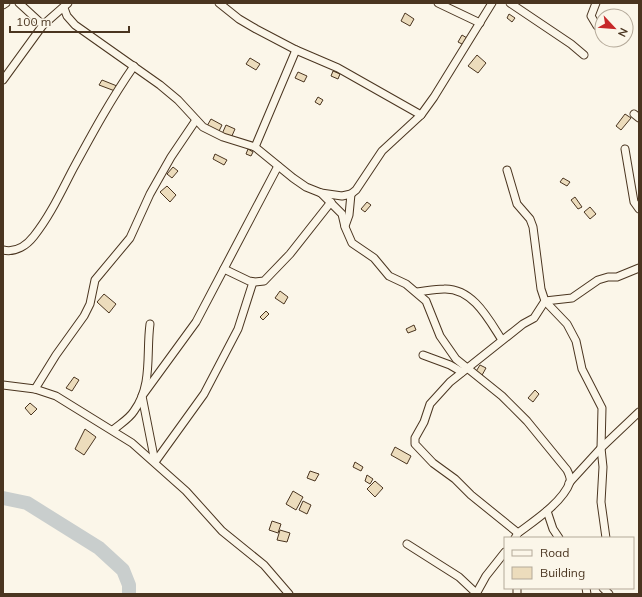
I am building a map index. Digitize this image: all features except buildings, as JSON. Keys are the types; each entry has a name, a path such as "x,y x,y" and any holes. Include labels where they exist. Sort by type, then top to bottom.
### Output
{"street":[{"path":"19,3 43,25"},
{"path":"219,3 239,19 296,50 338,68 421,115"},
{"path":"438,3 451,5 480,23"},
{"path":"66,5 67,16 75,25 134,66 178,100 203,128 255,147 306,187 321,193 342,196 351,194 356,190 382,150 421,115 434,97 492,3"},
{"path":"510,3 571,44 584,55"},
{"path":"3,80 43,25 66,5"},
{"path":"594,8 591,16 594,21"},
{"path":"255,147 296,50"},
{"path":"3,250 14,251 22,247 34,236 101,119 134,66"},
{"path":"35,390 56,355 84,316 90,304 95,280 130,238 150,194 196,120"},
{"path":"625,149 634,202 639,209"},
{"path":"113,430 134,412 142,396 196,322 278,166"},
{"path":"507,170 517,204 530,219 534,227 541,289 546,301 567,324 576,341 582,369 602,408 601,448 603,466 601,502 606,537"},
{"path":"321,193 342,214 345,227 352,243 374,258 389,276 406,284 426,301 440,336 456,360 465,370 502,396 527,421 567,470 570,482"},
{"path":"345,227 349,214 351,194"},
{"path":"224,269 253,282 264,281 290,254 331,202"},
{"path":"639,268 617,277 608,277 598,280 572,298 546,301 534,318 523,324 465,370 430,404 424,422 415,438 415,444 433,463 455,479 517,536 547,511 561,496 570,482 601,448 639,412"},
{"path":"155,462 204,394 238,329 253,282"},
{"path":"417,292 445,289 460,293 479,306 502,340"},
{"path":"150,324 147,345 148,376 142,396 155,462"},
{"path":"422,355 465,370"},
{"path":"3,385 35,390 56,396 132,442 186,492 222,531 264,565 289,594"},
{"path":"547,511 553,529 558,537"},
{"path":"407,544 459,577 476,594 486,576 504,553"}],"waterway":[{"path":"3,498 27,503 99,548 123,570 129,585 129,594"}]}
